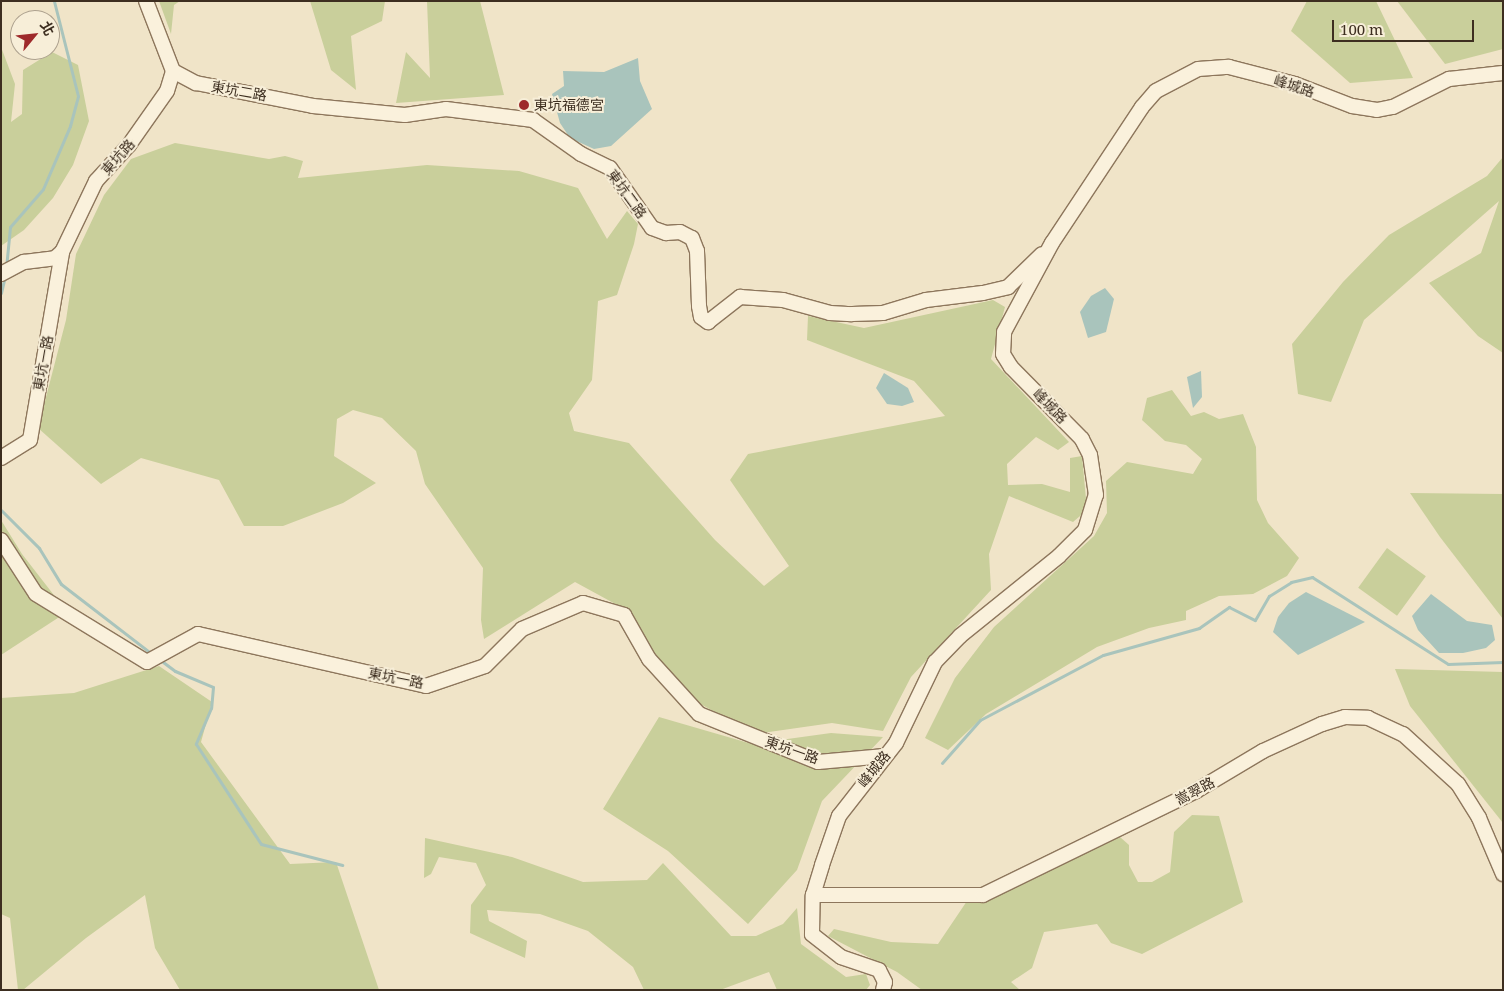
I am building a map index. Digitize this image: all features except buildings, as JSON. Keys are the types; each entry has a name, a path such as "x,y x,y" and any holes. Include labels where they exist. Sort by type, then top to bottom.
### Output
{"street":[{"path":"146,1 173,72"},
{"name":"峰城路","path":"883,990 885,982 879,970 840,957 812,934 814,895 839,816 896,742 935,662 960,636 1058,556 1085,530 1093,510 1096,495 1090,455 1082,439 1011,367 1003,354 1008,319 1036,278 1052,243 1142,107 1156,90 1198,68 1229,67 1295,84 1352,106 1377,110 1393,107 1449,79 1503,73"},
{"name":"東坑二路","path":"173,72 196,83 313,106 405,115 446,109 533,120 580,154 610,168 652,228 666,233 680,232 692,238 697,251 698,306 701,317 708,322 740,297 783,300 830,313 852,314 883,313 926,300 983,293 1008,287 1052,243"},
{"name":"東坑路","path":"62,252 96,181 129,145 167,91 173,72"},
{"path":"1,274 24,262 56,258 62,252"},
{"name":"東坑一路","path":"1,458 30,440 62,252"},
{"name":"東坑一路","path":"1,540 36,594 148,662 198,634 426,686 485,666 522,629 583,603 624,615 649,659 699,714 818,762 885,756"},
{"name":"嵩翠路","path":"814,895 983,895 1196,791 1263,751 1322,724 1345,717 1368,718 1403,734 1458,784 1479,818 1503,874"}],"green space":[{"path":"159,1 180,1 174,5 171,34"},
{"path":"310,1 385,1 382,21 351,36 356,90 331,70"},
{"path":"427,1 480,1 504,95 396,103 406,52 430,78"},
{"path":"1307,1 1376,1 1413,78 1350,83 1291,31"},
{"path":"1397,1 1503,1 1503,49 1445,64"},
{"path":"1,47 15,84 11,122 22,114 23,70 39,60 60,60 60,56 78,65 89,121 73,165 53,198 24,230 1,246"},
{"path":"175,143 269,159 285,156 303,161 298,178 427,165 519,171 578,188 607,239 627,211 638,224 634,244 617,295 598,301 592,380 569,413 574,431 629,443 715,540 764,586 789,566 730,480 748,454 945,416 914,381 807,340 808,316 864,328 993,300 1005,307 991,359 1069,442 1058,450 1036,437 1007,464 1008,485 1042,484 1070,492 1070,458 1082,456 1087,510 1073,522 1009,496 989,554 991,590 911,677 883,731 832,723 755,734 684,695 651,654 630,612 575,582 484,639 481,620 483,568 425,484 416,451 382,418 353,410 337,419 334,456 376,483 343,503 283,526 244,526 219,480 141,458 101,484 38,428 66,320 76,254 104,195 131,159"},
{"path":"1503,157 1503,353 1478,336 1429,283 1481,253 1499,201 1364,320 1331,402 1298,394 1292,344 1343,282 1389,235 1487,176"},
{"path":"1172,390 1191,416 1204,412 1219,419 1243,414 1256,447 1257,500 1268,523 1299,558 1287,576 1253,594 1219,596 1186,611 1186,620 1149,628 1097,647 986,714 948,750 925,738 955,678 994,627 1094,536 1107,513 1106,481 1127,462 1193,474 1202,459 1186,445 1165,441 1142,420 1147,398"},
{"path":"1410,493 1503,494 1503,619 1440,537"},
{"path":"1,520 22,554 67,612 1,655"},
{"path":"1387,548 1426,576 1397,616 1358,588"},
{"path":"159,666 212,702 201,742 290,864 336,862 379,990 180,990 155,948 145,895 86,938 23,990 18,990 10,918 1,914 1,698 74,693"},
{"path":"1395,669 1503,672 1503,823 1410,706"},
{"path":"659,717 752,744 831,733 883,737 822,801 797,870 748,924 668,851 603,809"},
{"path":"1192,815 1219,816 1243,902 1142,954 1111,943 1097,924 1044,932 1032,968 1011,982 1020,990 922,990 897,972 828,936 834,929 891,942 938,944 967,901 1120,837 1129,845 1129,865 1138,882 1152,882 1170,872 1174,832"},
{"path":"425,838 512,857 583,882 647,880 663,863 731,936 756,936 783,924 797,908 801,944 846,977 866,974 870,985 866,990 777,990 769,972 720,990 644,990 633,967 588,931 540,914 487,910 489,921 527,941 525,958 470,933 471,905 486,885 476,863 439,857 431,874 424,878"}],"water":[{"path":"638,58 640,81 652,109 611,146 594,149 570,138 560,123 552,94 564,86 563,71 604,72"},
{"path":"1105,288 1114,299 1106,332 1088,338 1080,312 1091,296"},
{"path":"1201,371 1202,397 1193,408 1187,377"},
{"path":"884,373 908,388 914,402 902,406 887,404 876,388"},
{"path":"1306,592 1365,622 1298,655 1273,632 1278,617 1289,603"},
{"path":"1431,594 1467,621 1492,625 1495,640 1486,648 1463,653 1439,653 1418,630 1412,616"}],"waterway":[{"path":"6,268 10,227 43,189 70,126 78,96 54,1"},
{"path":"1,293 5,276"},
{"path":"1,510 39,548 61,584 152,654"},
{"path":"942,763 980,720 1103,655 1199,628 1229,607 1255,620 1269,596 1291,582 1312,577 1448,664 1503,662"},
{"path":"159,659 175,671 213,687 211,708 196,744 261,844 342,865"}],"place":[{"name":"東坑福德宮","path":"524,105"}]}
